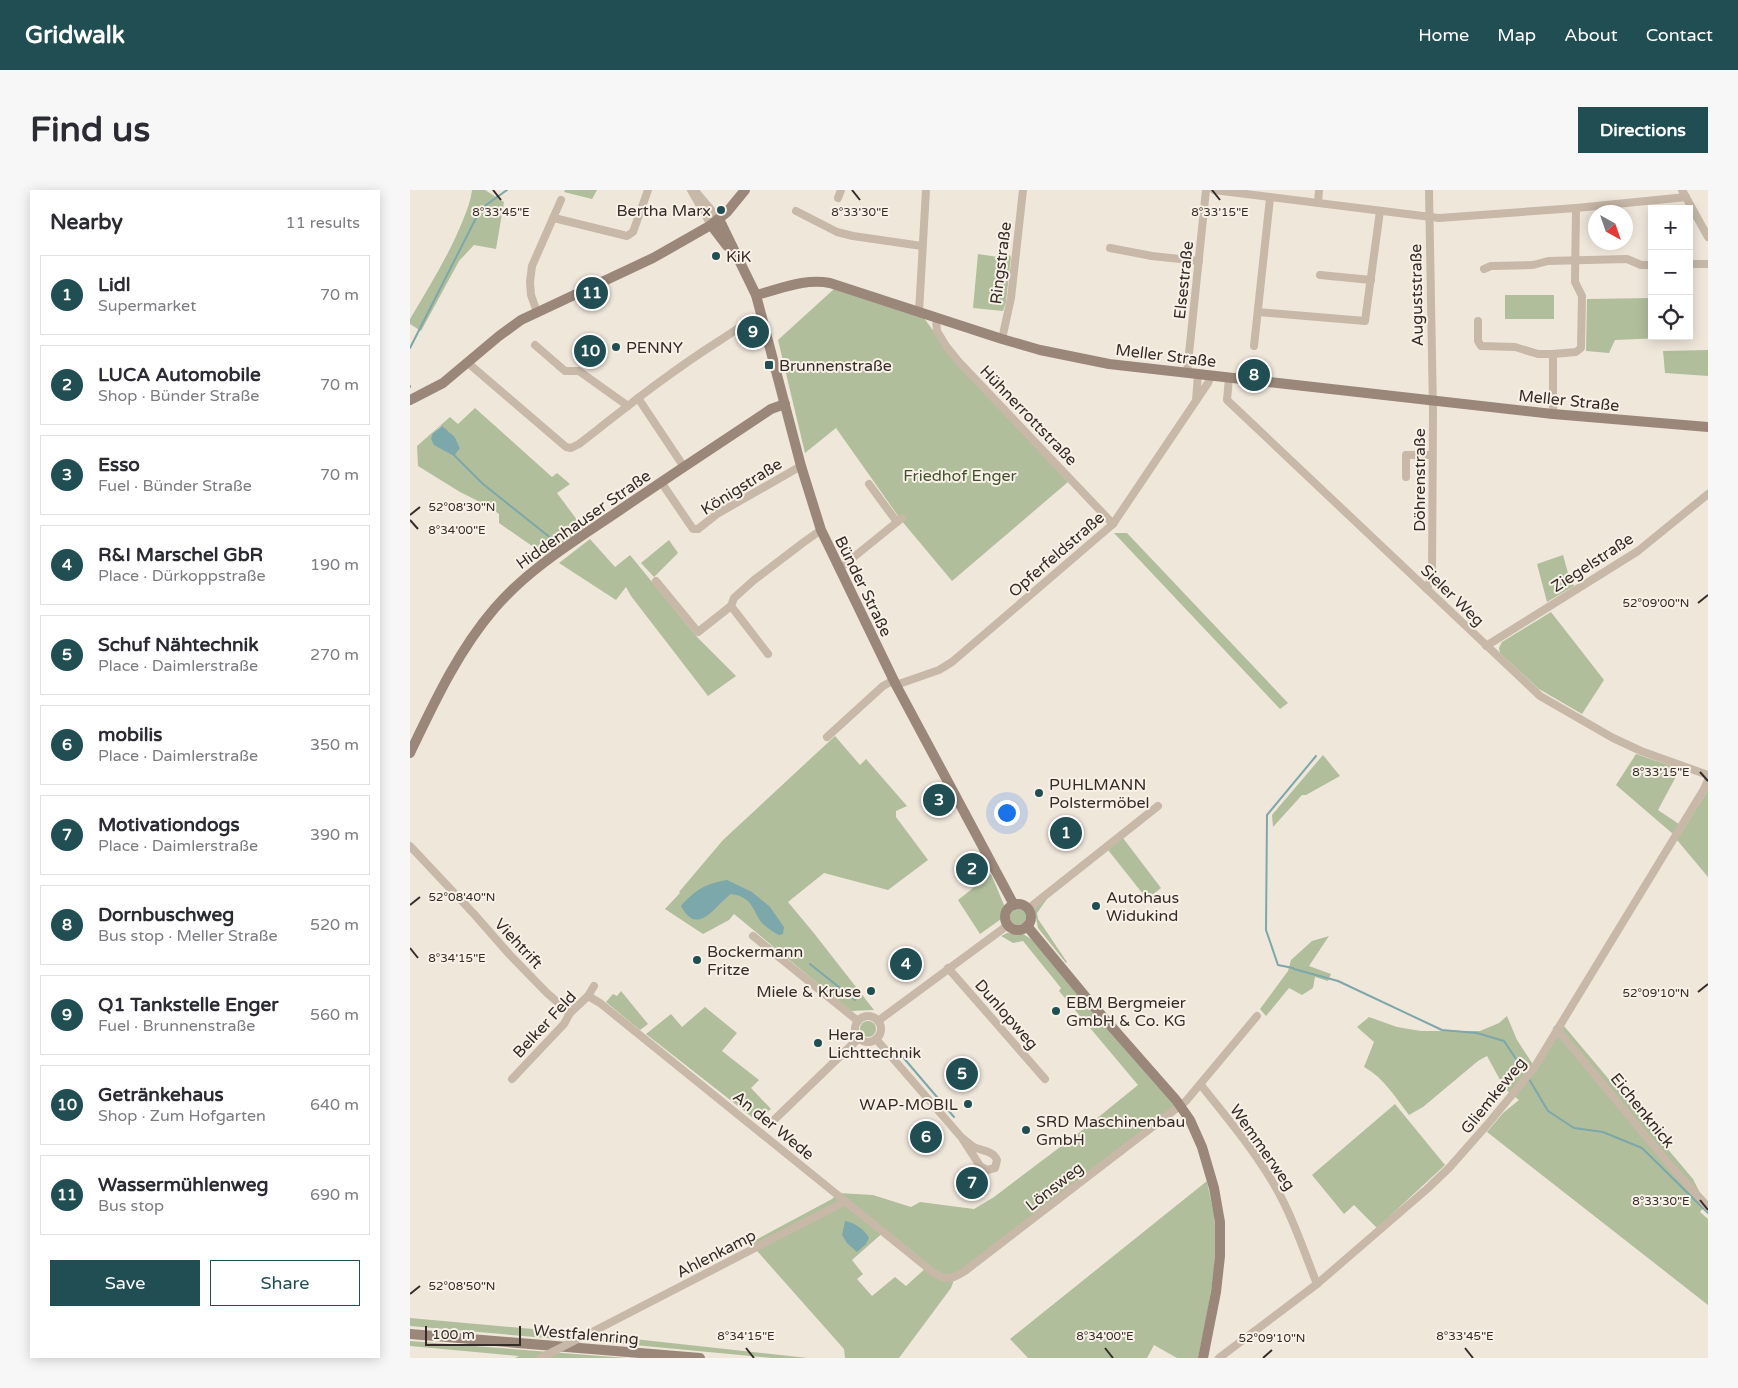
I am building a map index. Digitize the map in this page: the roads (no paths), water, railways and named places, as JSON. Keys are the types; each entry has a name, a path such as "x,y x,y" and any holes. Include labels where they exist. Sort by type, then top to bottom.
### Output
{"street":[{"path":"554,218 627,236 633,232 648,190"},
{"name":"Bünder Straße","path":"692,190 738,259 757,299 801,466 821,530 838,569 895,683 1014,905"},
{"path":"410,400 443,383 521,320 653,258 715,222 731,208 745,190"},
{"path":"919,312 926,190"},
{"name":"Ringstraße","path":"1002,339 1011,298 1022,190"},
{"name":"Elsestraße","path":"1187,373 1206,190"},
{"path":"1214,190 1438,218 1576,208 1684,194 1708,237"},
{"path":"1318,203 1319,190"},
{"name":"Auguststraße","path":"1429,190 1432,400"},
{"path":"1254,346 1270,198"},
{"path":"537,312 531,295 532,266 561,200"},
{"path":"1478,321 1478,341 1481,346 1515,347 1538,354 1576,352 1581,348 1582,296 1575,282 1576,208"},
{"path":"796,211 837,232 922,246"},
{"path":"1258,312 1365,321 1380,211"},
{"path":"1110,248 1152,256 1198,261"},
{"path":"1484,269 1498,265 1533,265 1548,261 1627,259 1641,265 1648,265"},
{"path":"1693,264 1708,264"},
{"path":"1320,275 1371,280"},
{"name":"Meller Straße","path":"757,299 805,281 816,280 1002,339 1075,358 1109,364 1554,414 1708,427"},
{"path":"468,363 566,447 571,448 579,444 702,351 738,328 763,317"},
{"name":"Hühnerrottstraße","path":"936,318 937,331 959,362 1113,524"},
{"path":"535,345 565,371 579,370 628,406"},
{"path":"1553,354 1554,414"},
{"name":"Opferfeldstraße","path":"1196,401 1198,374"},
{"name":"Opferfeldstraße","path":"895,683 938,670 952,662 1113,524 1211,376"},
{"name":"Sieler Weg","path":"1229,378 1228,400 1540,696 1613,738 1641,751 1708,775"},
{"path":"638,398 684,467"},
{"name":"Döhrenstraße","path":"1427,590 1432,574 1432,400"},
{"name":"Hiddenhauser Straße","path":"410,753 460,656 494,609 520,583 552,557 661,482 771,408 785,404"},
{"path":"1406,477 1406,455 1432,455"},
{"name":"Königstraße","path":"661,482 692,529 695,530 718,514 801,466"},
{"path":"838,569 900,520 869,484"},
{"name":"Ziegelstraße","path":"1486,646 1638,551 1708,494"},
{"path":"656,581 698,632 731,606 734,598 756,578 821,530"},
{"path":"731,606 768,654"},
{"path":"826,737 883,686 895,683"},
{"name":"Gliemkeweg","path":"1219,1358 1318,1284 1427,1189 1449,1168 1512,1096 1534,1068 1708,780"},
{"path":"1028,909 1158,806"},
{"name":"Viehtrift","path":"410,846 474,914 510,956 547,993 570,1012"},
{"path":"1014,905 1021,905 1028,909 1030,919 1027,926 1015,929 1008,925 1006,921 1007,910 1014,905"},
{"path":"878,1021 1008,925"},
{"path":"1027,926 1180,1106 1190,1120 1202,1147 1214,1188 1220,1222 1220,1256 1216,1292 1203,1358"},
{"path":"753,936 858,1021"},
{"name":"Dunlopweg","path":"948,968 1045,1079"},
{"name":"Belker Feld","path":"512,1079 564,1024 570,1012 588,996 594,986"},
{"name":"An der Wede","path":"588,996 600,1003 941,1278"},
{"path":"868,1016 878,1021 880,1032 876,1039 866,1042 859,1038 855,1028 858,1021 868,1016"},
{"name":"Lönsweg","path":"941,1278 948,1279 965,1271 1180,1106 1258,1016"},
{"name":"Eichenknick","path":"1557,1029 1708,1207"},
{"path":"775,1119 859,1038"},
{"path":"876,1039 962,1138 980,1166 987,1170 994,1168 997,1160 995,1155 991,1152 975,1148 962,1138"},
{"name":"Wemmerweg","path":"1201,1084 1242,1137 1270,1178 1284,1203 1318,1284"},
{"name":"Ahlenkamp","path":"540,1358 846,1201"},
{"name":"Westfalenring","path":"410,1334 700,1358"}],"water":[{"path":"442,426 455,437 460,448 454,456 434,445 431,439 433,433"},
{"path":"727,880 752,892 770,907 784,927 783,934 779,935 764,925 748,901 731,894 713,911 700,919 694,919 687,915 681,906 691,896 706,886"},
{"path":"845,1221 859,1227 869,1238 866,1244 857,1252 847,1243 842,1235"}],"waterway":[{"path":"410,348 476,218 486,205 507,190"},
{"path":"454,455 483,484 557,543"},
{"path":"1293,968 1278,965 1266,930 1267,815 1316,756"},
{"path":"810,964 855,1000"},
{"path":"1294,969 1338,981 1442,1030 1477,1033 1504,1041 1526,1074"},
{"path":"896,1049 954,1117"},
{"path":"1529,1079 1548,1111 1574,1128 1603,1132 1642,1148 1708,1213"}],"place":[{"name":"Bertha Marx","path":"721,210"},
{"name":"KiK","path":"716,256"},
{"name":"Wassermühlenweg","path":"592,293"},
{"name":"Q1 Tankstelle Enger","path":"753,332"},
{"name":"PENNY","path":"616,347"},
{"name":"Getränkehaus","path":"590,351"},
{"name":"Brunnenstraße","path":"769,365"},
{"name":"Dornbuschweg","path":"1254,375"},
{"name":"PUHLMANN Polstermöbel","path":"1039,793"},
{"name":"Esso","path":"939,800"},
{"name":"Lidl","path":"1066,833"},
{"name":"LUCA Automobile","path":"972,869"},
{"name":"Autohaus Widukind","path":"1096,906"},
{"name":"Bockermann Fritze","path":"697,960"},
{"name":"R&I Marschel GbR","path":"906,964"},
{"name":"Miele & Kruse","path":"871,991"},
{"name":"EBM Bergmeier GmbH & Co. KG","path":"1056,1011"},
{"name":"Hera Lichttechnik","path":"818,1043"},
{"name":"Schuf Nähtechnik","path":"962,1074"},
{"name":"WAP-MOBIL","path":"968,1104"},
{"name":"SRD Maschinenbau GmbH","path":"1026,1130"},
{"name":"mobilis","path":"926,1137"},
{"name":"Motivationdogs","path":"972,1183"}],"park label":[{"name":"Friedhof Enger","path":"960,475"}]}
